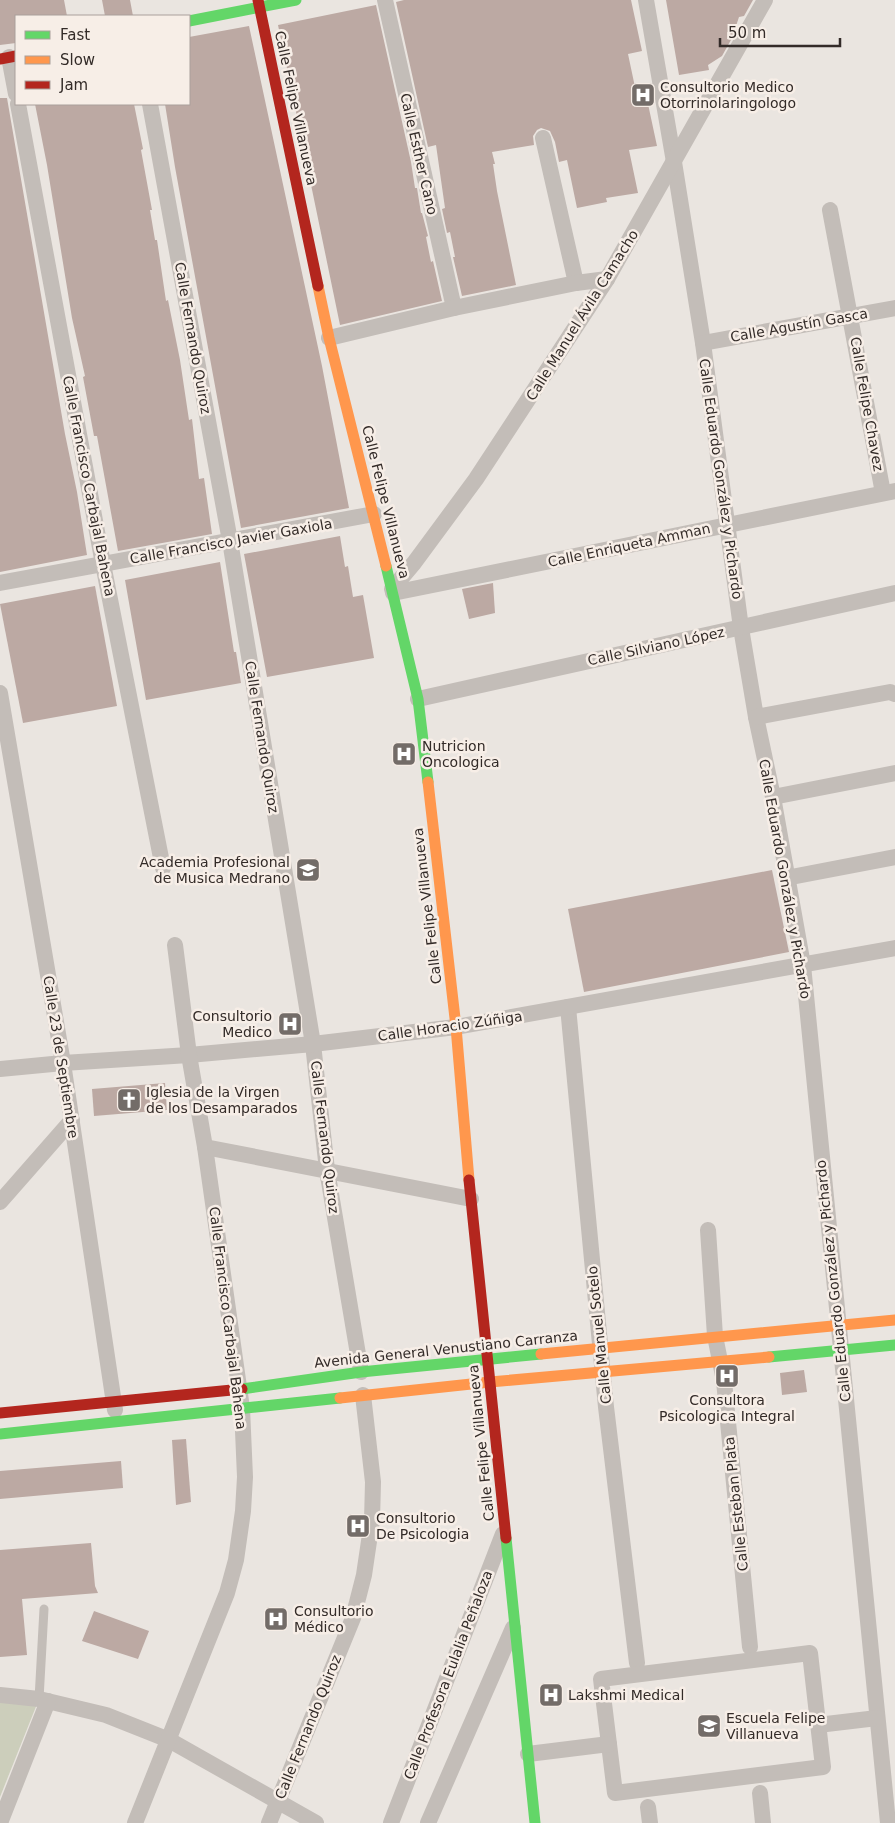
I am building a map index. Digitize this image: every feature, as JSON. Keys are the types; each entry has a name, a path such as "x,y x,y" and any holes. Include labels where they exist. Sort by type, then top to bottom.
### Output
{"main road":[{"path":"190,21 259,3 296,0"},
{"name":"Calle Felipe Villanueva","path":"259,3 329,338 374,514 418,699 456,1027 471,1199 535,1823"},
{"name":"Avenida General Venustiano Carranza","path":"0,1413 240,1389 361,1372 715,1336 895,1320"},
{"path":"0,1434 490,1382 895,1345"}],"street":[{"name":"Calle Esther Cano","path":"384,0 454,308"},
{"name":"Calle Eduardo González y Pichardo","path":"646,0 703,343 741,628 803,965 837,1325 888,1823"},
{"name":"Calle Manuel Ávila Camacho","path":"392,591 476,479 608,279 765,0"},
{"path":"9,57 15,89"},
{"name":"Calle Francisco Carbajal Bahena","path":"18,105 103,564 163,868"},
{"name":"Calle Fernando Quiroz","path":"150,105 230,541 313,1044 327,1170 361,1372"},
{"path":"543,138 576,283"},
{"name":"Calle Felipe Chavez","path":"830,210 889,492"},
{"path":"329,338 454,308 576,283 608,279"},
{"name":"Calle Agustín Gasca","path":"703,343 895,308"},
{"name":"Calle Enriqueta Amman","path":"392,591 889,492"},
{"name":"Calle Francisco Javier Gaxiola","path":"0,583 374,514"},
{"name":"Calle Silviano López","path":"418,699 895,594"},
{"name":"Calle 23 de Septiembre","path":"0,693 63,1063 117,1422"},
{"path":"756,717 893,693"},
{"path":"773,797 895,772"},
{"path":"786,878 895,857"},
{"name":"Calle Francisco Carbajal Bahena","path":"135,1823 227,1593 236,1560 243,1512 245,1477 240,1389 205,1147 189,1055 175,945"},
{"name":"Calle Horacio Zúñiga","path":"0,1069 313,1044 456,1027 895,948"},
{"name":"Calle Manuel Sotelo","path":"568,1007 602,1371 637,1663"},
{"path":"0,1202 72,1120"},
{"path":"205,1147 471,1199"},
{"name":"Calle Esteban Plata","path":"708,1230 715,1336 724,1381 750,1647"},
{"name":"Calle Fernando Quiroz","path":"269,1823 353,1618 364,1575 372,1521 373,1482 363,1395"},
{"name":"Calle Profesora Eulalia Peñaloza","path":"391,1823 506,1527"},
{"path":"430,1821 516,1624"},
{"path":"810,1653 822,1767 615,1793 609,1744 601,1679 810,1653"},
{"path":"0,1695 44,1700 106,1715 169,1740 316,1823"},
{"path":"0,1823 44,1700"},
{"path":"818,1725 877,1718"},
{"path":"528,1754 609,1744"},
{"path":"760,1793 763,1823"}],"lane":[{"path":"44,1609 44,1700"}],"green space":[{"path":"39,1699 0,1797 0,1703"}],"building":[{"path":"0,0 64,0 67,15 15,15 15,43 0,45"},
{"path":"102,0 130,0 133,15 105,15"},
{"path":"404,0 631,0 642,51 628,54 639,106 648,104 657,146 629,150 638,193 606,198 607,202 577,208 567,160 559,162 555,142 550,131 541,128 537,130 533,136 534,145 492,152 497,191 516,285 462,296 453,257 455,257 450,232 447,233 442,209 445,208 436,145 428,147 396,2"},
{"path":"666,0 753,0 744,16 739,17 732,38 722,56 708,65 709,70 679,75"},
{"path":"376,5 411,162 415,188 417,188 421,213 428,236 426,237 431,262 433,261 442,301 340,325 278,25"},
{"path":"249,26 322,366 349,508 241,528 165,105 190,105 190,37"},
{"path":"0,98 7,98 87,555 0,572"},
{"path":"35,105 134,105 143,149 141,150 152,210 150,210 155,240 157,240 166,301 168,300 180,360 189,420 192,419 199,479 204,478 212,534 118,551 97,436 94,436 83,377 85,376 72,318"},
{"path":"340,536 345,567 348,566 353,597 363,595 374,658 267,677 244,554"},
{"path":"220,562 234,652 236,652 241,683 146,700 125,580"},
{"path":"493,583 495,613 469,619 462,589"},
{"path":"95,586 117,706 23,723 0,604"},
{"path":"772,870 789,952 584,992 568,909"},
{"name":"Iglesia de la Virgen de los Desamparados","path":"165,1083 167,1110 94,1116 92,1089"},
{"path":"804,1370 807,1392 782,1395 780,1373"},
{"path":"186,1439 191,1502 176,1505 172,1440"},
{"path":"121,1461 123,1488 0,1499 0,1471"},
{"path":"91,1543 95,1586 98,1593 22,1599 27,1655 0,1657 0,1550"},
{"path":"94,1611 149,1631 138,1659 82,1641"}],"traffic: fast":[{"path":"190,21 296,0"},
{"path":"386,566 418,699 428,782"},
{"path":"769,1357 895,1345"},
{"path":"242,1389 361,1372 541,1354"},
{"path":"0,1434 340,1398"},
{"path":"506,1538 535,1823"}],"traffic: slow":[{"path":"318,286 329,338 386,566"},
{"path":"428,782 456,1027 469,1180"},
{"path":"541,1354 895,1320"},
{"path":"340,1398 490,1382 769,1357"}],"traffic: jam":[{"path":"258,0 318,286"},
{"path":"0,59 15,56"},
{"path":"469,1180 506,1538"},
{"path":"0,1413 242,1389"}],"place":[{"name":"Consultorio Medico Otorrinolaringologo","path":"643,95"},
{"name":"Nutricion Oncologica","path":"404,754"},
{"name":"Academia Profesional de Musica Medrano","path":"308,870"},
{"name":"Consultorio Medico","path":"290,1024"},
{"name":"Iglesia de la Virgen de los Desamparados","path":"129,1100"},
{"name":"Consultora Psicologica Integral","path":"727,1376"},
{"name":"Consultorio De Psicologia","path":"358,1526"},
{"name":"Consultorio Médico","path":"276,1619"},
{"name":"Lakshmi Medical","path":"551,1695"},
{"name":"Escuela Felipe Villanueva","path":"709,1726"}]}
